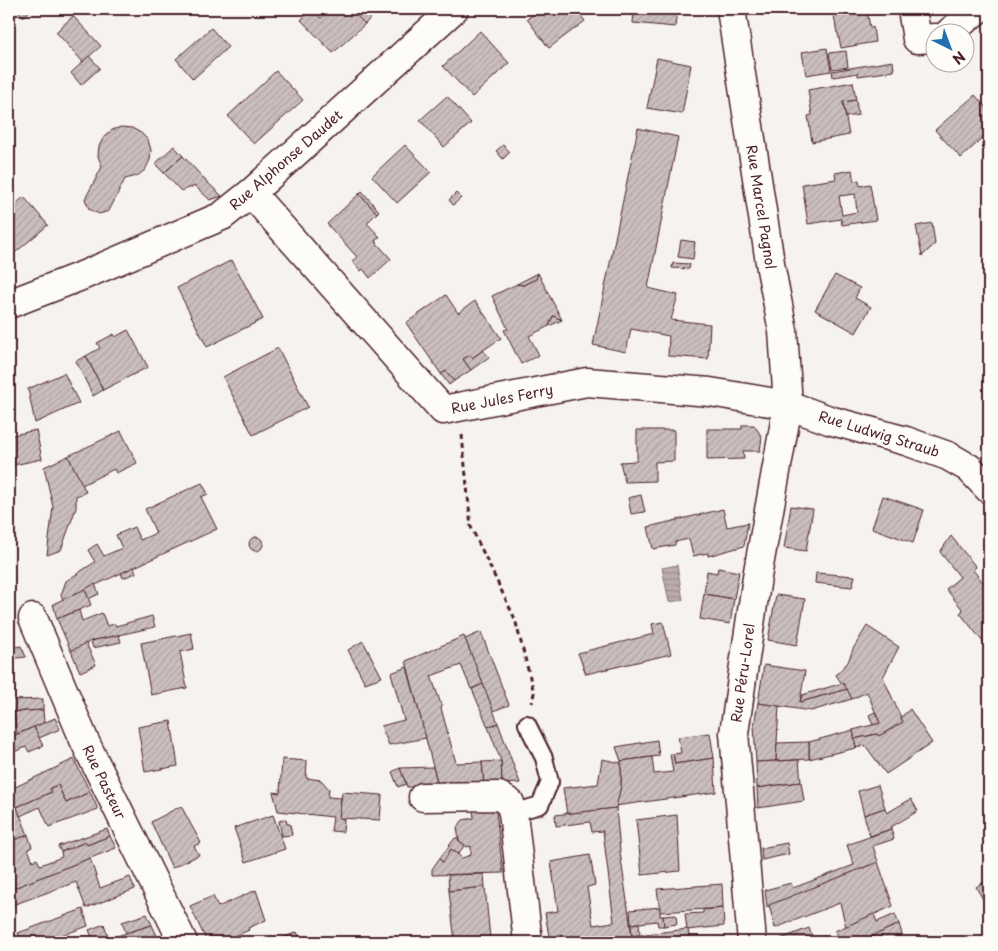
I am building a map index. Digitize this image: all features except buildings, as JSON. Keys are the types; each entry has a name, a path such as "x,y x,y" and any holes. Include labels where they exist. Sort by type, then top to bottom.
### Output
{"street":[{"name":"Rue Alphonse Daudet","path":"9,304 84,275 222,216 251,193 454,9"},
{"name":"Rue Marcel Pagnol","path":"731,9 769,260 783,331 788,405"},
{"path":"912,9 917,39 926,39"},
{"path":"962,22 978,9"},
{"name":"Rue Jules Ferry","path":"251,193 443,410 587,382 710,392 788,405"},
{"name":"Rue Ludwig Straub","path":"788,405 829,420 906,441 948,456 969,468 989,489"},
{"name":"Rue Péru-Lorel","path":"752,942 734,734 757,577 788,405"},
{"name":"Rue Pasteur","path":"33,618 85,742 183,942"},
{"path":"423,797 499,796 510,803 528,942"}],"lane":[{"path":"512,813 540,805 550,782 544,758 528,724"}],"path":[{"path":"459,407 471,527 515,619 534,693 528,724"}],"shaded area":[{"path":"677,565 683,600 669,602 662,568"}]}
